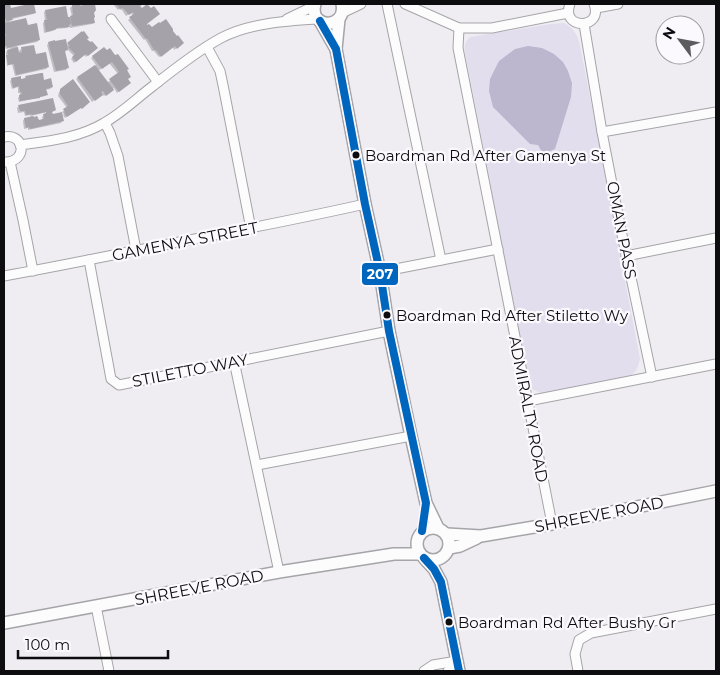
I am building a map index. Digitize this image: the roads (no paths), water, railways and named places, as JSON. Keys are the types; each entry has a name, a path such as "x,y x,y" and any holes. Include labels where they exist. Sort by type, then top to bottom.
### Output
{"street":[{"path":"20,145 69,137 105,123 158,82 222,38 237,32 282,21 319,20 330,24 341,12 362,4"},
{"path":"387,4 441,260"},
{"path":"405,4 459,28 492,28 569,8 572,20 575,23 584,24 590,22 595,15 595,6 618,4"},
{"path":"282,21 314,5 315,15 336,49"},
{"path":"341,12 336,49 411,436 426,504 450,544 441,582"},
{"path":"111,19 158,82"},
{"name":"OMAN PASS","path":"584,24 602,132 652,377"},
{"name":"ADMIRALTY ROAD","path":"459,28 458,48 552,524"},
{"path":"207,47 220,71 251,229"},
{"path":"602,132 716,112"},
{"path":"105,123 116,151 136,250"},
{"path":"4,136 13,137 20,145 20,154 14,160 7,161 23,220 33,271"},
{"name":"GAMENYA STREET","path":"4,276 251,229 365,204"},
{"path":"626,256 716,238"},
{"path":"380,272 498,249"},
{"name":"STILETTO WAY","path":"90,260 111,379 120,384 390,331"},
{"path":"234,361 279,572"},
{"path":"528,401 716,364"},
{"path":"257,465 411,436"},
{"name":"SHREEVE ROAD","path":"448,551 481,536 552,524 716,490"},
{"path":"425,671 434,665 456,668 441,582 417,546 426,504"},
{"path":"420,536 427,528 442,531"},
{"name":"SHREEVE ROAD","path":"442,531 481,536"},
{"name":"SHREEVE ROAD","path":"394,554 410,546 420,536"},
{"path":"422,556 434,560 443,557 448,551"},
{"name":"SHREEVE ROAD","path":"4,623 279,572 394,554 422,556"},
{"path":"96,606 109,671"},
{"path":"578,671 574,654 579,640 592,633 716,609"}],"place":[{"name":"Boardman Rd After Gamenya St","path":"356,155"},
{"name":"Boardman Rd After Stiletto Wy","path":"387,315"},
{"name":"Boardman Rd After Bushy Gr","path":"449,622"}]}
